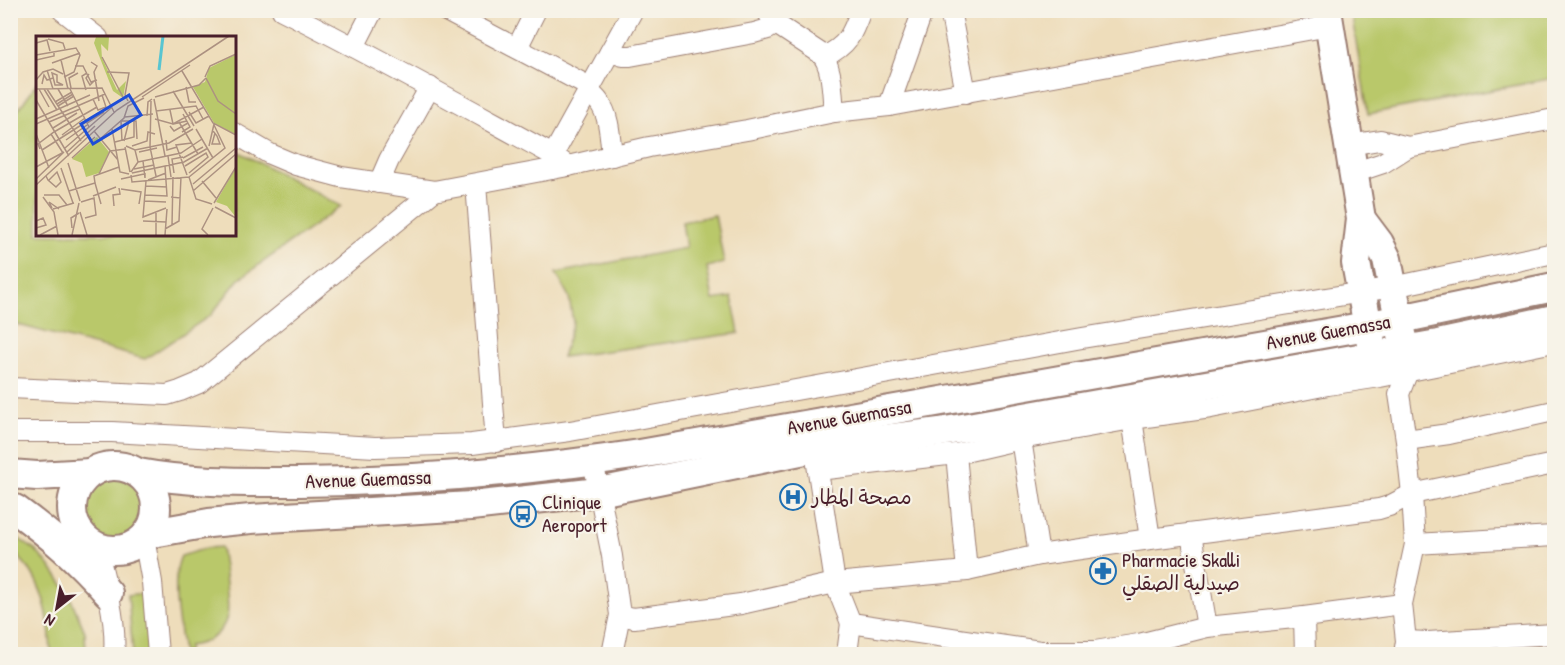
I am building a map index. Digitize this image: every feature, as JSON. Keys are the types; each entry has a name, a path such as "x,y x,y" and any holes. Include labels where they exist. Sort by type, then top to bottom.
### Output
{"main road":[{"path":"1328,18 1361,219 1356,263 1360,292 1377,366"},
{"path":"1361,219 1379,243 1386,259 1407,360"},
{"name":"Avenue Guemassa","path":"138,473 203,482 327,482 492,473 593,461 1367,326 1554,287"},
{"name":"Avenue Guemassa","path":"146,536 208,523 471,506 599,492 816,459 921,435 1377,366 1407,360 1438,344 1554,319"},
{"path":"13,509 113,550 125,549 135,545 146,536 155,519 156,501 150,486 138,473 129,468 104,467 90,473 81,481 73,496 72,513 87,538"},
{"path":"10,474 37,476 90,473"},
{"path":"13,509 63,545 108,593"}],"street":[{"path":"62,10 95,36"},
{"path":"282,10 430,87 560,161"},
{"path":"354,46 373,10"},
{"path":"444,10 589,89 603,108 612,156"},
{"path":"517,48 536,10"},
{"path":"560,161 589,89 633,10"},
{"path":"825,57 838,50 850,38 861,10"},
{"path":"889,106 923,10"},
{"path":"950,10 966,93"},
{"path":"610,52 630,56 754,33 768,29 771,17 825,57 834,112"},
{"path":"236,135 296,165 341,177 434,191 476,184 560,161 612,156 834,112 889,106 966,93 1328,18"},
{"path":"379,183 389,160 430,87"},
{"path":"1353,173 1383,163 1408,147 1554,119"},
{"path":"1349,145 1380,140 1408,147"},
{"path":"476,184 496,442"},
{"path":"10,388 167,395 199,383 434,191"},
{"path":"10,432 112,432 375,447 444,446 496,442 570,431 1082,338 1393,287 1554,253"},
{"path":"1554,342 1407,360 1399,394 1412,494 1414,544 1402,604 1405,648 1428,642 1554,634"},
{"path":"847,654 851,623 835,583 816,459 956,454 1021,439 1132,419 1211,408 1328,385 1377,366 1399,394"},
{"path":"1406,440 1449,434 1554,411"},
{"path":"1132,419 1150,539"},
{"path":"1021,439 1039,555"},
{"path":"956,454 967,571"},
{"path":"593,461 612,556 620,615 612,654"},
{"path":"620,615 634,618 741,604 835,583 967,571 1039,555 1379,508 1389,506 1412,494 1554,464"},
{"path":"1191,534 1207,627"},
{"path":"146,536 158,654"},
{"path":"1414,544 1554,536"},
{"path":"87,538 108,593 113,614 114,654"},
{"path":"851,623 1040,651 1095,651 1139,649 1207,627 1402,604"},
{"path":"1304,617 1305,654"}],"green space":[{"path":"1351,11 1554,11 1554,78 1368,114"},
{"path":"36,84 36,236 236,236 236,150 341,206 238,280 211,315 145,359 11,323 11,120"},
{"path":"715,215 724,263 707,267 713,300 732,297 739,333 562,357 573,322 569,297 556,273 686,248 682,222"},
{"path":"114,478 126,480 136,487 143,497 145,509 143,521 136,531 126,538 114,540 102,538 92,531 85,521 83,509 85,497 92,487 102,480"},
{"path":"11,533 36,551 68,592 85,632 86,654 51,654 49,623 41,592 32,573 11,548"},
{"path":"221,547 227,594 227,617 217,634 207,641 188,646 188,652 183,653 176,590 176,577 181,556 207,548"},
{"path":"146,593 153,654 133,654 128,595"}],"place":[{"name":"مصحة المطار","path":"793,497"},
{"name":"Clinique Aeroport","path":"523,514"},
{"name":"Pharmacie Skalli صيدلية الصقلي","path":"1103,571"}]}
